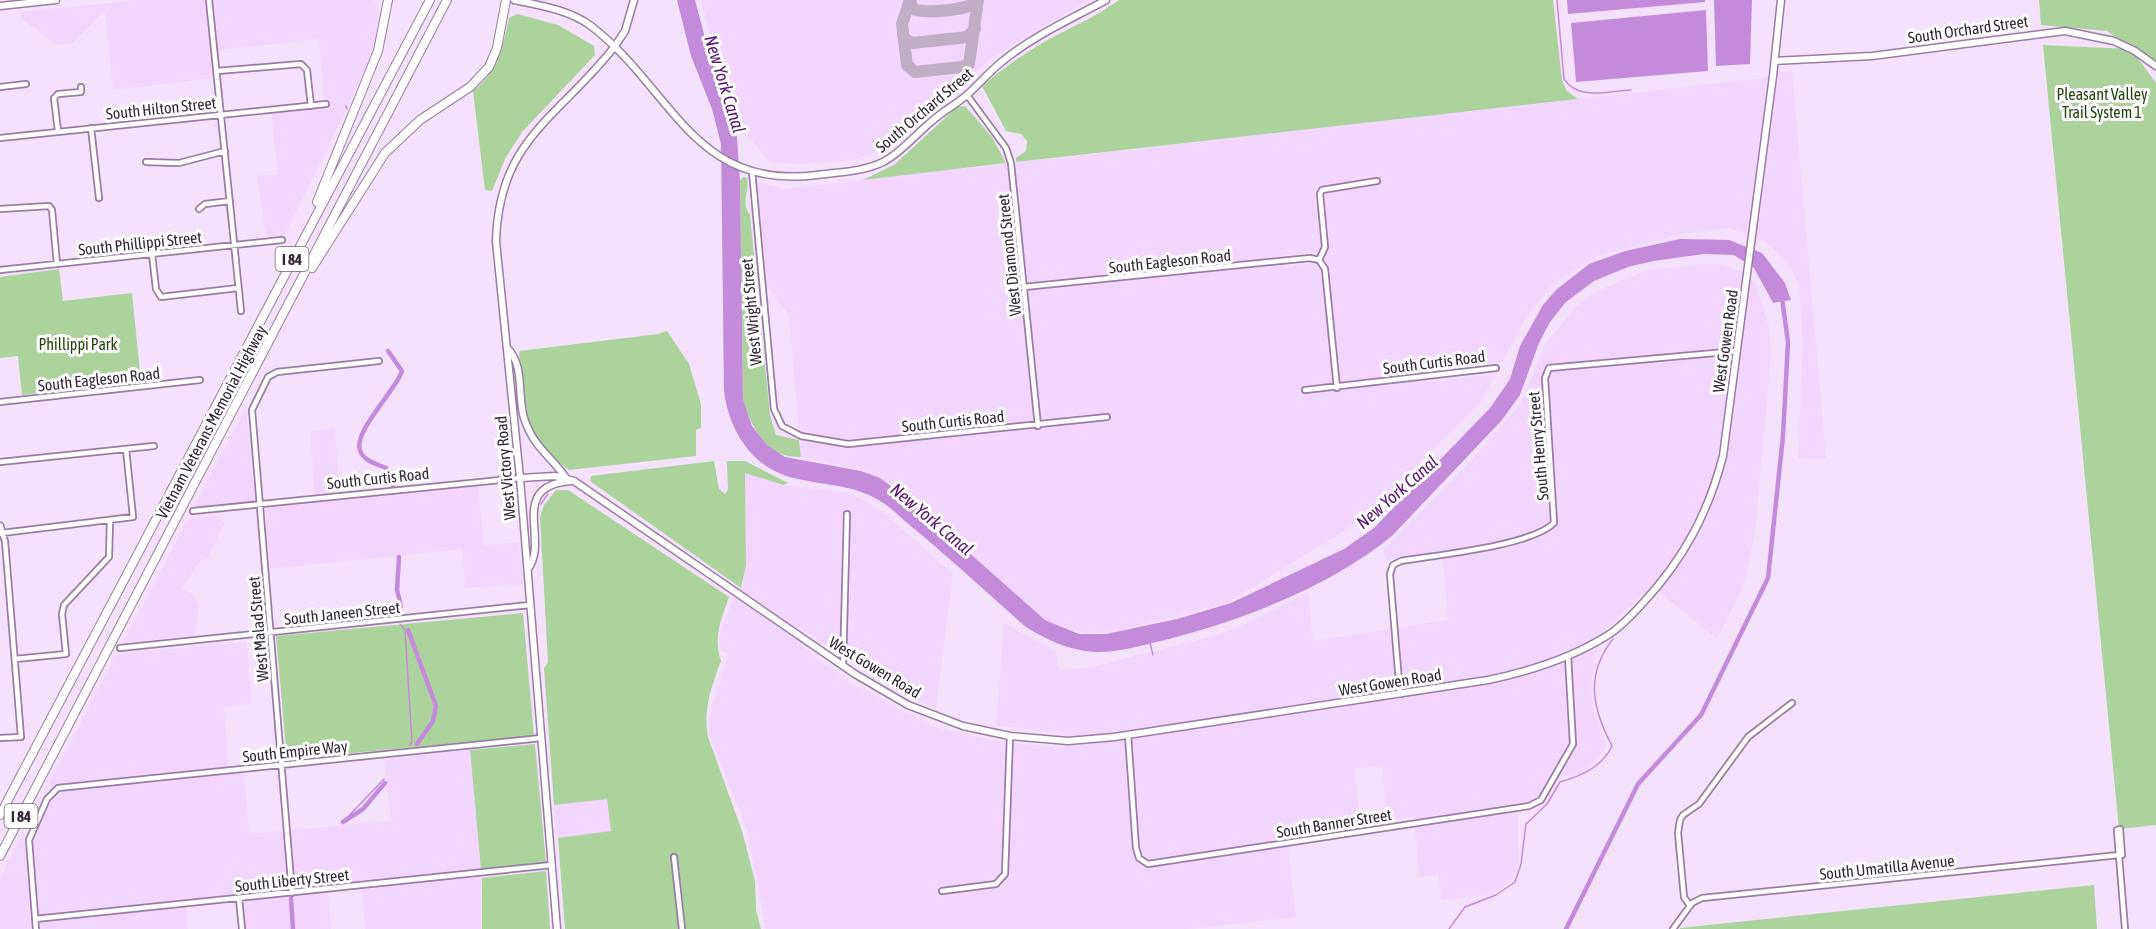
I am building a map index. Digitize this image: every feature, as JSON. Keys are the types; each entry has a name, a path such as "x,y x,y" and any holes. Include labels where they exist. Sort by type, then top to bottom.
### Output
{"highway":[{"path":"299,245 373,67 383,33 388,0"},
{"name":"Vietnam Veterans Memorial Highway","path":"0,815 430,0"},
{"name":"Vietnam Veterans Memorial Highway","path":"0,856 447,0"},
{"path":"283,315 385,153 414,125 470,87 489,67 497,48 506,0"}],"street":[{"path":"0,6 56,0"},
{"path":"210,0 241,311"},
{"name":"South Orchard Street","path":"514,0 558,11 589,24 615,46 689,133 722,159 752,171 797,178 866,168 885,162 942,112 967,95 1004,60 1029,42 1106,0"},
{"path":"615,46 625,31 634,0"},
{"name":"West Gowen Road","path":"566,478 574,481 843,666 888,694 939,718 1010,736 1068,741 1128,735 1507,676 1568,656 1612,633 1635,612 1674,566 1705,514 1723,456 1749,266 1781,0"},
{"name":"South Orchard Street","path":"1775,61 1872,57 2065,31 2114,41 2135,51 2156,66"},
{"name":"West Victory Road","path":"557,929 520,478 496,241 499,202 508,175 528,139 615,46"},
{"path":"217,71 300,64 307,70 310,106"},
{"path":"0,87 26,84"},
{"path":"58,131 54,98 58,94 81,92 81,87"},
{"name":"West Diamond Street","path":"967,95 1006,148 1011,163 1038,426"},
{"name":"South Hilton Street","path":"0,138 326,104"},
{"path":"92,128 99,198"},
{"path":"146,162 179,162 225,151"},
{"name":"West Wright Street","path":"752,171 774,410 782,426 801,436"},
{"path":"1337,388 1325,269 1319,260 1325,247 1320,194 1322,190 1377,181"},
{"path":"199,209 205,204 230,201"},
{"path":"0,209 49,206 52,210 57,264"},
{"name":"South Phillippi Street","path":"0,270 282,240"},
{"path":"152,254 156,289 161,297 238,288"},
{"name":"South Eagleson Road","path":"1024,287 1310,258 1319,260"},
{"path":"507,347 516,356 523,416 528,429 543,453 566,478"},
{"name":"South Henry Street","path":"1400,694 1390,574 1393,565 1401,561 1491,547 1538,532 1554,523 1545,378 1549,368 1737,351"},
{"name":"West Malad Street","path":"292,892 252,410 268,377 278,372 379,361"},
{"name":"South Curtis Road","path":"1305,390 1496,368"},
{"name":"South Eagleson Road","path":"0,402 200,380"},
{"name":"South Curtis Road","path":"801,436 825,441 866,443 1107,417"},
{"path":"0,462 154,446"},
{"path":"1,533 133,517 126,448"},
{"name":"South Curtis Road","path":"193,511 548,475 566,478"},
{"path":"527,570 534,552 532,517 535,502 544,490 574,481"},
{"path":"843,666 848,514"},
{"path":"15,659 66,654 62,614 64,605 109,557 110,520"},
{"path":"0,526 5,541 21,737 0,738"},
{"name":"South Janeen Street","path":"120,648 530,605"},
{"name":"South Banner Street","path":"1128,735 1136,848 1143,862 1153,864 1529,806 1541,800 1573,744 1568,656"},
{"path":"1672,929 1690,906 1684,897 1678,833 1680,820 1683,815 1699,804 1748,736 1792,704"},
{"path":"942,891 996,884 1005,874 1010,736"},
{"name":"South Empire Way","path":"35,919 29,840 32,828 53,791 65,787 541,738"},
{"path":"2117,830 2125,929"},
{"name":"South Umatilla Avenue","path":"1690,906 1702,898 2119,855"},
{"path":"674,857 682,929"},
{"name":"South Liberty Street","path":"35,919 552,866"},
{"path":"239,898 242,929"},
{"path":"35,919 36,929"}],"shaded area":[{"path":"139,0 375,0 379,22 373,55 284,236 266,236 257,176 278,174 271,113 325,107 319,39 211,51 212,78 113,90 105,10 73,43 57,45 21,18 21,12"},
{"path":"677,0 695,0 708,49 733,116 737,137 740,181 743,399 752,426 767,445 785,457 861,471 880,478 906,497 1045,620 1079,634 1106,634 1177,619 1231,603 1344,549 1374,528 1490,408 1510,379 1520,346 1543,305 1556,290 1589,264 1625,251 1680,239 1729,240 1762,253 1785,283 1791,300 1773,303 1754,268 1734,255 1704,254 1653,261 1628,267 1594,281 1566,302 1550,322 1539,343 1520,395 1502,420 1392,536 1367,554 1312,587 1221,624 1120,650 1094,652 1067,647 1026,627 885,504 874,497 852,489 779,473 755,457 737,433 731,420 724,391 721,144 712,109 691,56"},
{"path":"701,0 1088,0 997,54 962,83 955,76 947,83 953,90 892,145 854,160 804,164 774,163 767,159 743,128 715,50"},
{"path":"1567,0 1705,0 1705,2 1568,14"},
{"path":"1714,0 1752,0 1750,64 1716,66"},
{"path":"1706,10 1708,71 1576,82 1571,23"},
{"path":"1780,72 1792,72 1826,458 1798,458 1803,344 1799,284 1786,260 1763,240 1729,228 1684,233 1600,255 1554,283 1528,315 1502,362 1426,370 1428,382 1496,374 1482,400 1362,520 1227,603 1124,629 1087,633 1045,620 895,485 861,469 801,457 789,315 768,289 757,182 784,189 1764,78","holes":["1311,252 1325,257 1313,263 1284,267 1283,255"]},
{"path":"1717,264 1738,270 1755,283 1769,327 1771,353 1756,523 1745,582 1717,639 1652,586 1604,630 1594,660 1591,684 1593,712 1607,746 1589,768 1581,773 1551,779 1535,801 1518,805 1518,865 1514,876 1506,885 1493,894 1441,900 1439,875 1419,877 1414,816 1387,820 1382,765 1354,769 1361,828 1287,841 1296,917 1189,929 766,929 747,829 709,735 709,717 729,654 721,651 719,636 733,599 744,585 745,472 783,485 850,493 879,509 953,574 936,708 902,694 799,627 802,647 850,683 934,727 995,741 1063,748 1063,733 996,725 1004,623 1056,651 1059,670 1092,667 1225,633 1308,593 1313,641 1448,620 1442,552 1386,560 1383,550 1468,464 1522,402 1545,344 1576,307 1597,291 1646,271"},
{"path":"246,408 255,501 194,507"},
{"path":"335,429 340,492 315,495 310,431"},
{"path":"478,486 484,545 519,542 523,584 465,588 462,549 270,569 265,508"},
{"path":"215,515 225,523 208,557 201,560 182,588 194,596 199,607 194,635 123,643 188,519"},
{"path":"247,642 252,704 224,707 229,774 244,773 249,834 391,821 384,759 470,750 481,869 482,929 365,929 361,882 327,885 331,929 244,929 240,894 186,899 188,929 40,929 32,834 55,794 48,785 117,654"},
{"path":"607,799 611,832 558,838 554,805"},
{"path":"24,832 31,929 0,929 0,878"}],"green space":[{"path":"1119,0 1553,0 1562,80 1567,91 1578,99 1016,162 1016,158 1026,151 1027,141 1021,134 1006,131 982,86 1036,47"},
{"path":"2039,0 2156,0 2156,70 2142,56 2107,31 2041,25"},
{"path":"517,14 558,25 594,46 595,55 522,132 506,157 492,191 485,190 473,91 488,76 498,58 509,18"},
{"name":"Pleasant Valley Trail System 1","path":"2043,45 2131,49 2156,83 2156,825 2119,829"},
{"path":"965,106 992,137 1006,163 863,180 894,165 957,107"},
{"path":"743,177 747,178 748,183 745,201 750,215 770,415 776,435 799,440 801,457 778,453 769,447 756,431 743,400 740,181"},
{"name":"Phillippi Park","path":"59,269 63,301 132,293 141,382 22,395 18,356 0,358 0,277"},
{"path":"667,331 689,364 701,404 701,428 696,430 696,456 569,470 546,452 530,428 522,389 519,351"},
{"path":"714,461 719,489 725,494 728,490 727,461 745,461 788,483 783,485 745,473 746,565 741,588 590,481 591,476"},
{"path":"556,490 568,490 729,597 719,629 718,644 721,661 709,699 707,727 708,737 742,831 755,881 756,910 761,929 685,929 676,855 672,856 679,929 565,929 558,838 611,831 607,799 554,805 544,668 548,662 540,517 544,505"},
{"path":"523,613 534,736 287,759 276,636"},
{"path":"535,744 546,863 481,869 470,750"},
{"path":"546,871 550,929 482,929 482,878"},
{"path":"2094,885 2097,929 1680,929 1680,928"}],"waterway":[{"path":"1557,0 1564,79 1570,86 1585,92 1631,90"},
{"name":"New York Canal","path":"1566,929 1638,784 1701,715 1768,578 1783,436 1788,342 1782,298"},
{"path":"388,351 402,371 363,433 360,450 371,462 386,468 393,486"},
{"path":"541,504 548,494"},
{"path":"399,557 397,590 401,606"},
{"path":"400,624 405,630 412,742 410,745"},
{"path":"408,630 436,706 433,721 417,744"},
{"path":"1449,929 1465,907 1496,895 1515,882 1521,864 1526,824 1547,804 1560,782 1590,770 1603,760 1612,746 1600,718 1594,691 1598,665 1613,639"},
{"path":"1150,643 1153,655"},
{"path":"343,822 384,779"},
{"path":"343,822 363,809 385,783"},
{"path":"291,899 293,929"}],"taxiway":[{"path":"910,0 902,24 907,65 915,72 962,67 969,64 978,0"},
{"path":"910,0 912,8 925,11 956,9 978,1"},
{"path":"903,35 906,40 913,43 967,37 975,29"}]}
